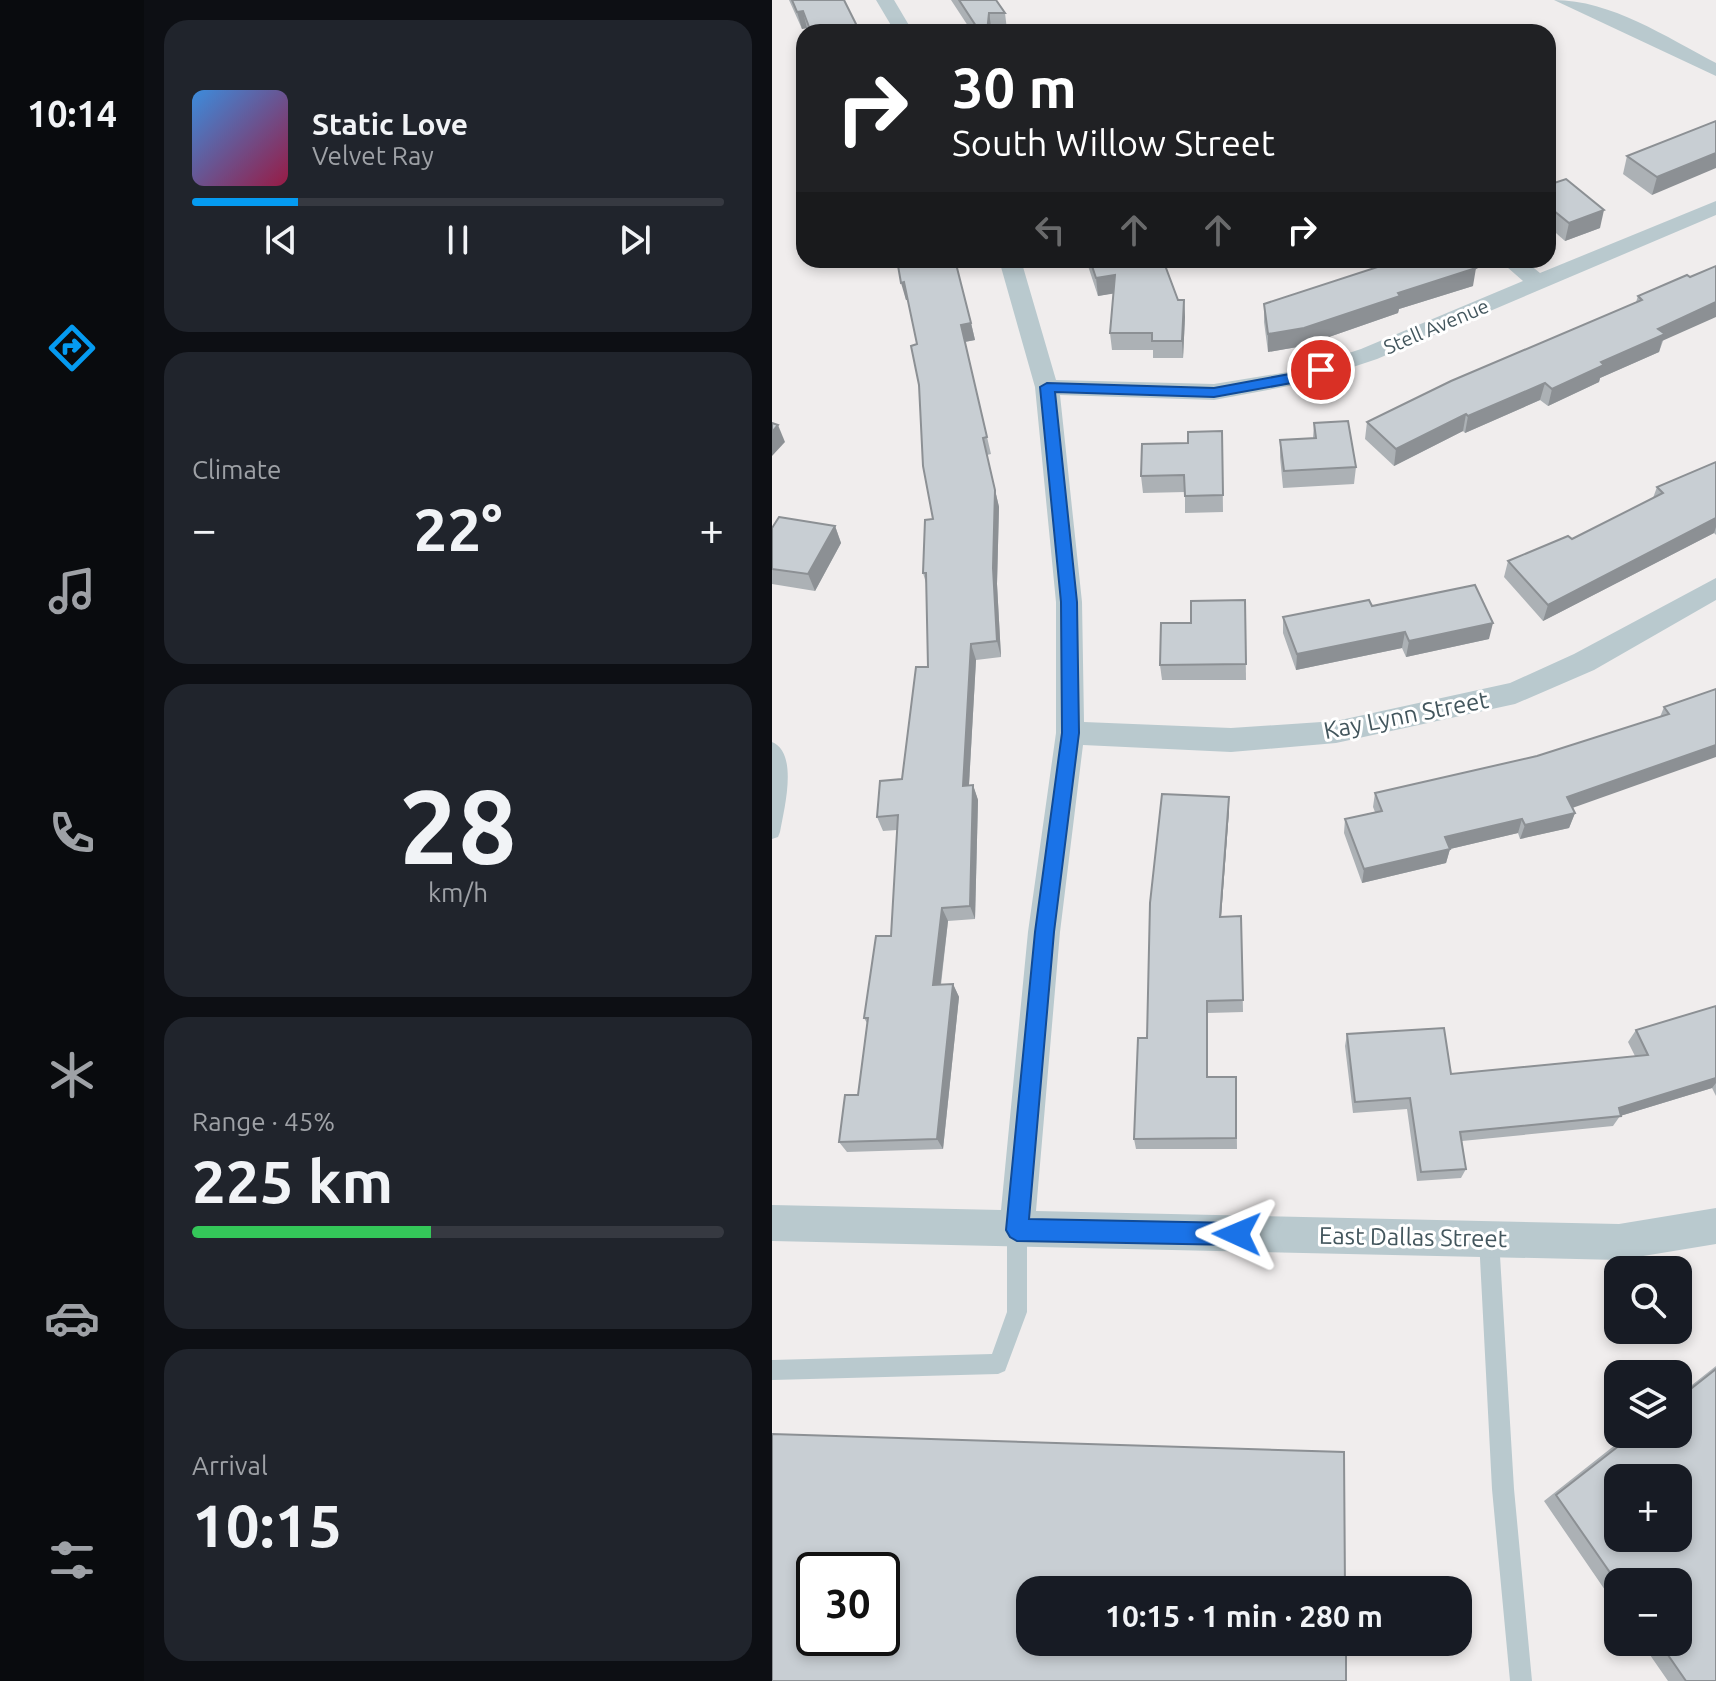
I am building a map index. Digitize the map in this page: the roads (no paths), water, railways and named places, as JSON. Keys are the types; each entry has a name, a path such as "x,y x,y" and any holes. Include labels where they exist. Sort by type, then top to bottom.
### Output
{"street":[{"path":"885,0 899,24"},
{"path":"1563,0 1634,28 1716,70"},
{"name":"Stell Avenue","path":"1047,387 1214,392 1297,378 1369,354 1716,207"},
{"path":"1012,268 1047,387 1069,602 1070,733 1044,932 1017,1230"},
{"path":"1520,268 1539,283"},
{"name":"Kay Lynn Street","path":"1070,733 1231,740 1336,732 1515,693 1584,662 1716,588"},
{"name":"East Dallas Street","path":"772,1223 1619,1242 1716,1226"}],"lane":[{"path":"772,748 779,756 779,795 772,832"},
{"path":"772,1370 998,1364 1017,1312 1017,1230"},
{"path":"1489,1239 1503,1489 1521,1681"}]}
